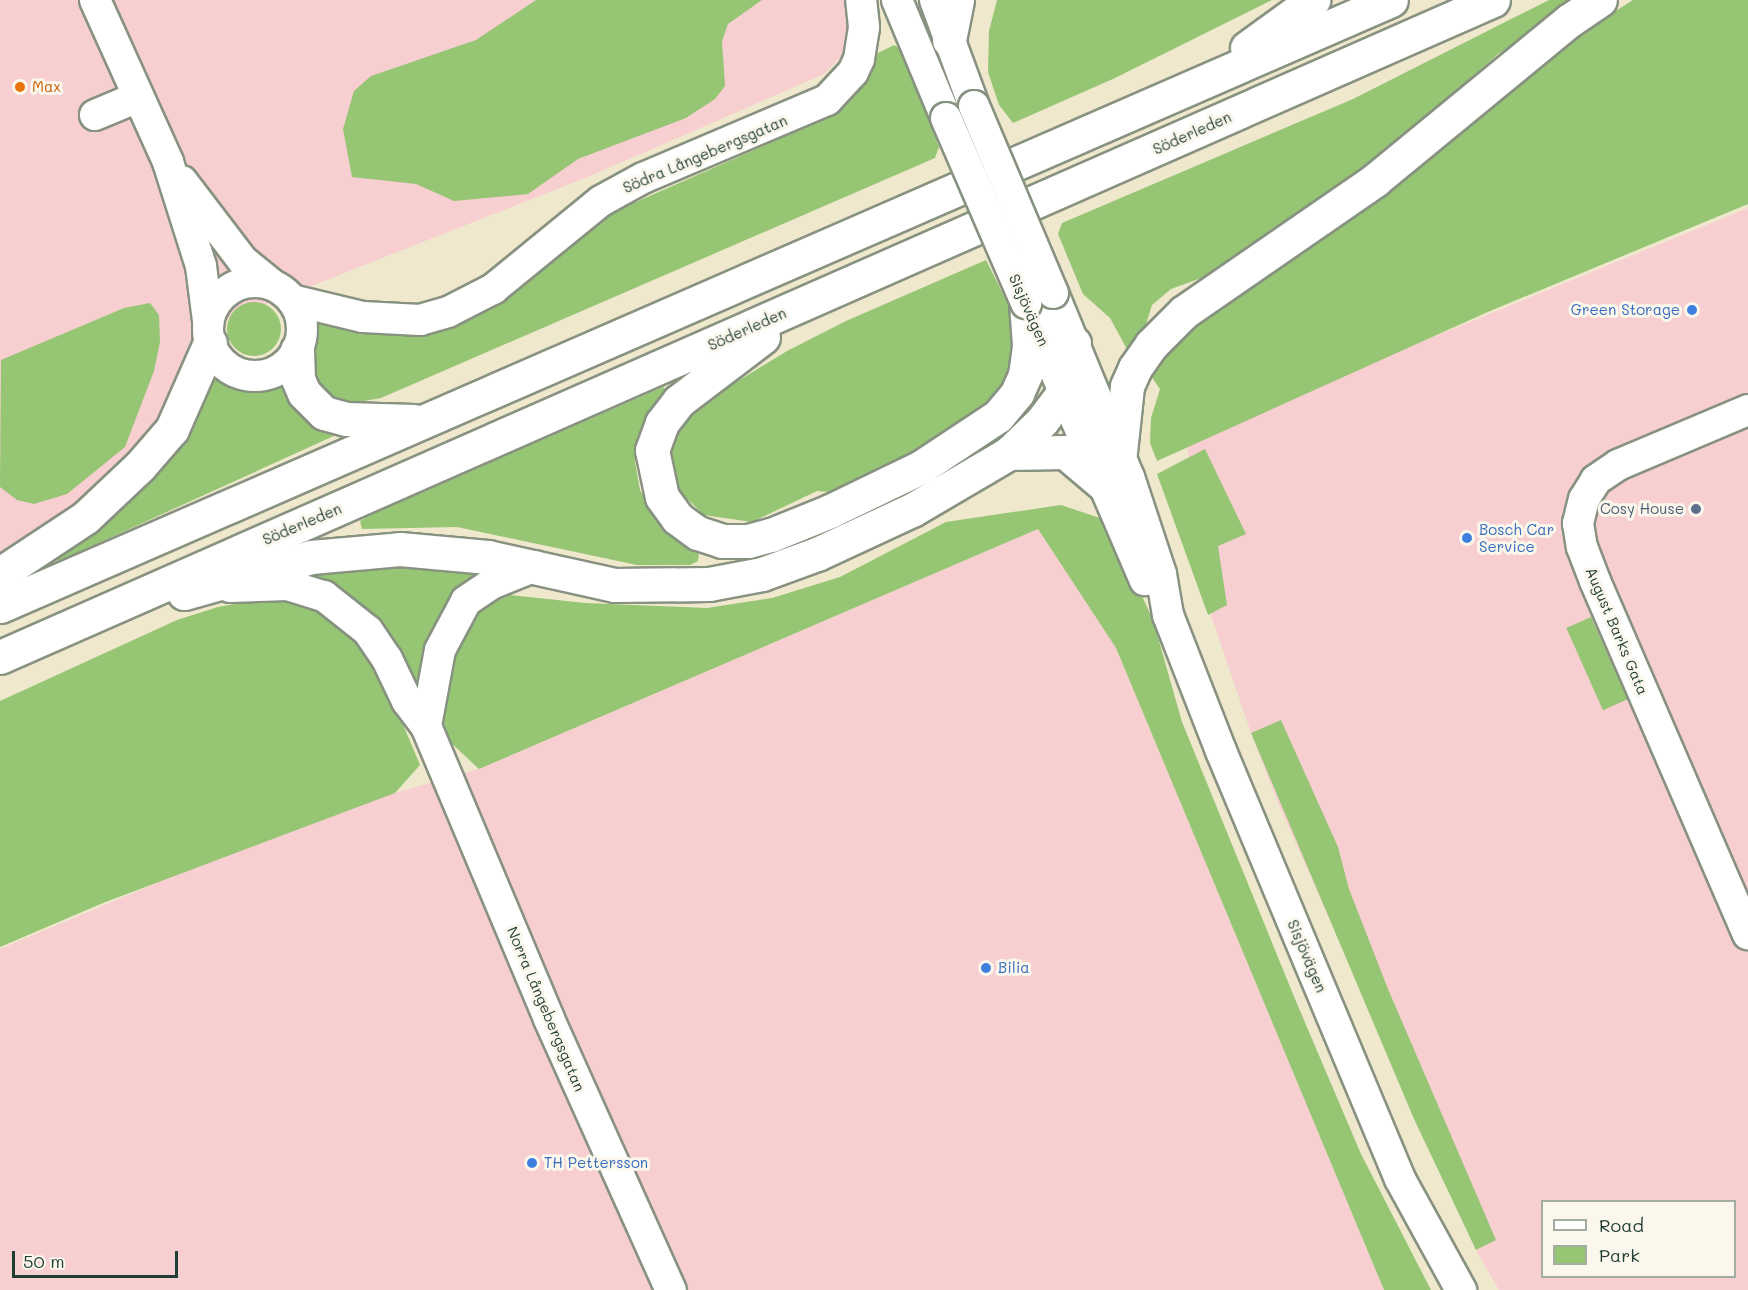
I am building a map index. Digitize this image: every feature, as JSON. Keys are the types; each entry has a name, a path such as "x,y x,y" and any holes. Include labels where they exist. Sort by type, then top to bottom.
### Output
{"highway":[{"path":"949,40 957,0"},
{"path":"1196,85 1313,0"},
{"path":"0,606 1391,0"},
{"name":"Söderleden","path":"0,657 816,300 1493,0"},
{"path":"1120,452 1127,386 1135,368 1151,345 1184,312 1367,186 1570,20 1600,0"},
{"path":"816,300 708,377 679,401 662,423 652,450 662,497 677,518 698,534 722,541 748,542 771,536 830,511 967,440 998,416 1017,393 1025,375 1039,298"},
{"path":"0,574 86,517 140,466 172,429 209,332"},
{"path":"97,613 205,588 310,557 369,550 447,551 536,566 614,585 709,584 762,574 817,554 912,510 1009,453 1042,421 1064,392 1072,372 1074,343"},
{"path":"297,350 298,379 304,393 324,413 346,419 422,421"},
{"path":"1009,453 1065,452 1104,485"}],"street":[{"name":"Södra Långebergsgatan","path":"94,0 168,162 201,266 209,332"},
{"name":"Södra Långebergsgatan","path":"168,162 243,261 282,292 363,317 420,320 448,312 493,289 601,201 643,178 827,100 853,72 859,59 864,27 861,0"},
{"name":"Sisjövägen","path":"897,0 946,118 1039,298 1074,343 1120,452 1161,574 1168,615"},
{"name":"Sisjövägen","path":"935,0 974,106 1039,298 1064,392 1145,582 1168,615 1400,1179 1461,1290"},
{"path":"95,115 138,98"},
{"path":"248,282 282,292 302,329 297,350 278,370 252,376 226,366 209,332 218,300 235,286 248,282"},
{"name":"August Barks Gata","path":"1748,410 1618,465 1596,480 1584,499 1578,523 1582,547 1595,581 1748,934"},
{"path":"426,726 440,650 466,601 484,587 536,566"},
{"name":"Norra Långebergsgatan","path":"205,588 286,585 324,596 368,631 387,659 407,701 426,726 549,1019 671,1290"}],"shaded area":[{"path":"0,0 847,0 851,28 845,53 824,74 590,176 195,332 194,350 172,413 76,506 0,556"},
{"path":"1748,208 1748,1290 1499,1290 1476,1250 1278,803 1251,733 1211,615 1187,444 1326,381"},
{"path":"1038,529 1116,648 1384,1290 0,1290 0,949 318,815 479,769"}],"green space":[{"path":"536,0 762,0 728,24 722,41 725,86 715,99 686,118 578,159 528,194 454,201 416,184 352,177 343,129 354,91 371,76 476,40"},
{"path":"997,0 1272,0 1115,78 1013,123 999,105 988,72 989,31"},
{"path":"1549,0 1584,0 1498,54 1389,150 1279,236 1215,273 1171,289 1152,305 1142,337 1128,351 1110,318 1083,294 1058,234 1062,223 1353,99"},
{"path":"1633,0 1748,0 1748,204 1490,311 1157,461 1150,443 1151,418 1160,389 1151,376 1142,371 1160,351 1520,72"},
{"path":"894,45 901,49 939,147 935,158 381,398 353,403 335,400 317,384 311,364 316,319 382,331 620,209 827,118 857,91 872,56"},
{"path":"986,260 1012,312 1017,333 1011,381 990,404 917,454 841,493 817,491 752,522 704,515 679,491 669,459 671,444 699,405 787,351 846,321"},
{"path":"254,302 264,304 273,310 279,319 281,329 279,339 273,348 264,354 254,356 244,354 235,348 229,339 227,329 229,319 235,310 244,304"},
{"path":"150,303 159,315 160,342 154,371 125,447 67,494 34,504 17,500 0,487 1,360 124,308"},
{"path":"211,373 244,388 263,390 283,385 291,405 306,418 338,428 336,435 59,561 51,558"},
{"path":"663,387 668,392 638,441 635,462 640,490 662,530 699,552 698,561 690,565 637,565 457,527 362,529 360,521 375,513"},
{"path":"1205,449 1246,534 1218,546 1227,605 1208,615 1157,474"},
{"path":"1061,505 1106,520 1130,570 1153,620 1182,722 1295,999 1361,1154 1431,1290 1384,1290 1116,648 1038,529 479,769 448,740 439,702 443,670 473,612 510,595 585,603 707,608 772,598 840,577 946,522"},
{"path":"413,565 475,572 465,585 417,691 380,623 365,607 307,576 355,567"},
{"path":"269,598 299,603 328,615 356,638 381,672 420,765 395,793 103,903 0,947 0,701 177,620 218,607"},
{"path":"1591,617 1628,699 1603,710 1566,628"},
{"path":"1281,720 1338,847 1349,889 1388,989 1496,1240 1476,1250 1414,1119 1251,733"}],"place":[{"name":"Max","path":"20,87"},
{"name":"Green Storage","path":"1692,310"},
{"name":"Cosy House","path":"1696,509"},
{"name":"Bosch Car Service","path":"1467,538"},
{"name":"Bilia","path":"986,968"},
{"name":"TH Pettersson","path":"532,1163"}]}
